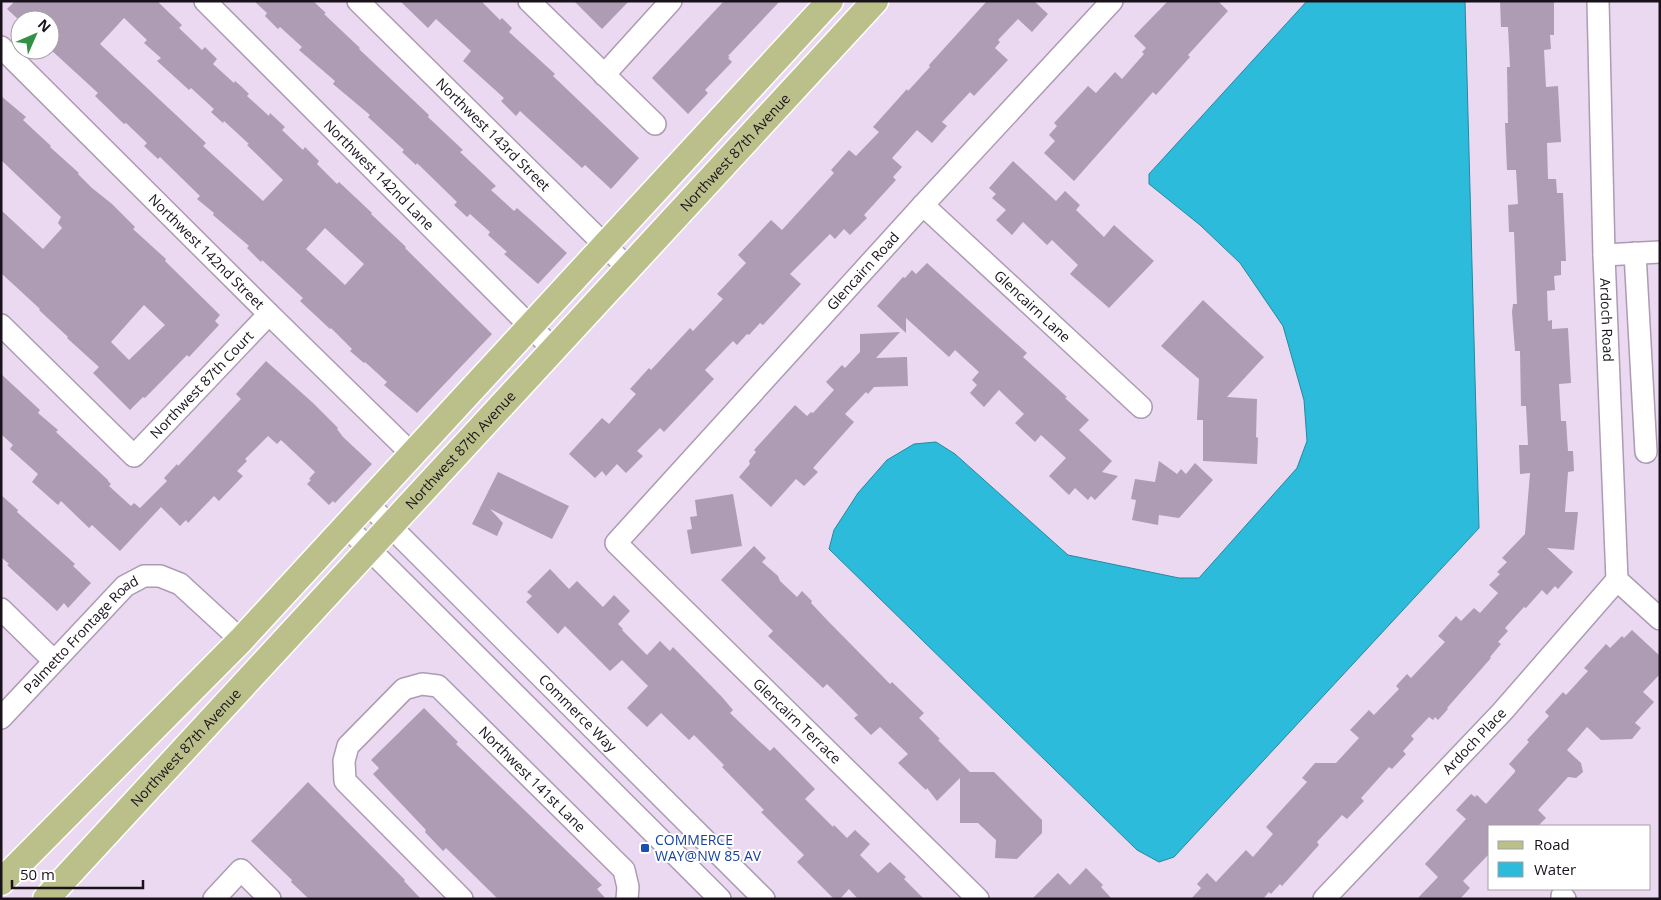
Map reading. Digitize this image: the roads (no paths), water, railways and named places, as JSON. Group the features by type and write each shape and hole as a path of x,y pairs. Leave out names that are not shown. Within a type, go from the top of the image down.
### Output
{"main road":[{"path":"1,882 241,640 830,1"},
{"name":"Northwest 87th Avenue","path":"46,899 875,1"},
{"path":"173,761 196,719 220,693 233,674 241,640"}],"street":[{"name":"Northwest 142nd Lane","path":"205,1 554,350"},
{"name":"Northwest 143rd Street","path":"358,1 629,269"},
{"path":"529,1 654,124"},
{"path":"604,75 671,1"},
{"name":"Glencairn Road","path":"616,543 1112,1"},
{"name":"Ardoch Road","path":"1598,1 1604,255 1617,580"},
{"name":"Northwest 142nd Street","path":"1,47 413,455"},
{"name":"Glencairn Lane","path":"924,205 1141,407"},
{"path":"1604,255 1660,252"},
{"path":"1635,254 1646,452"},
{"path":"1606,301 1638,300"},
{"name":"Northwest 87th Court","path":"1,325 134,456 269,314"},
{"name":"Commerce Way","path":"368,504 764,899"},
{"path":"347,526 711,896 733,868"},
{"name":"Glencairn Terrace","path":"616,543 978,899"},
{"name":"Palmetto Frontage Road","path":"1,718 125,586 144,576 160,576 180,584 241,640"},
{"path":"1617,580 1660,619"},
{"name":"Ardoch Place","path":"1324,899 1502,712 1617,580"},
{"path":"1,609 54,661"},
{"name":"Northwest 141st Lane","path":"462,899 345,781 344,761 348,746 404,689 422,684 438,686 624,870 628,893"},
{"path":"214,899 242,870 270,899"}],"water":[{"path":"1307,1 1465,1 1479,528 1174,857 1159,862 1137,850 829,549 834,530 858,493 887,460 914,444 936,442 955,454 1068,555 1179,578 1199,578 1297,468 1307,441 1304,400 1283,326 1240,263 1200,225 1149,184 1149,174"}],"place":[{"name":"COMMERCE WAY@NW 85 AV","path":"645,848"}]}
